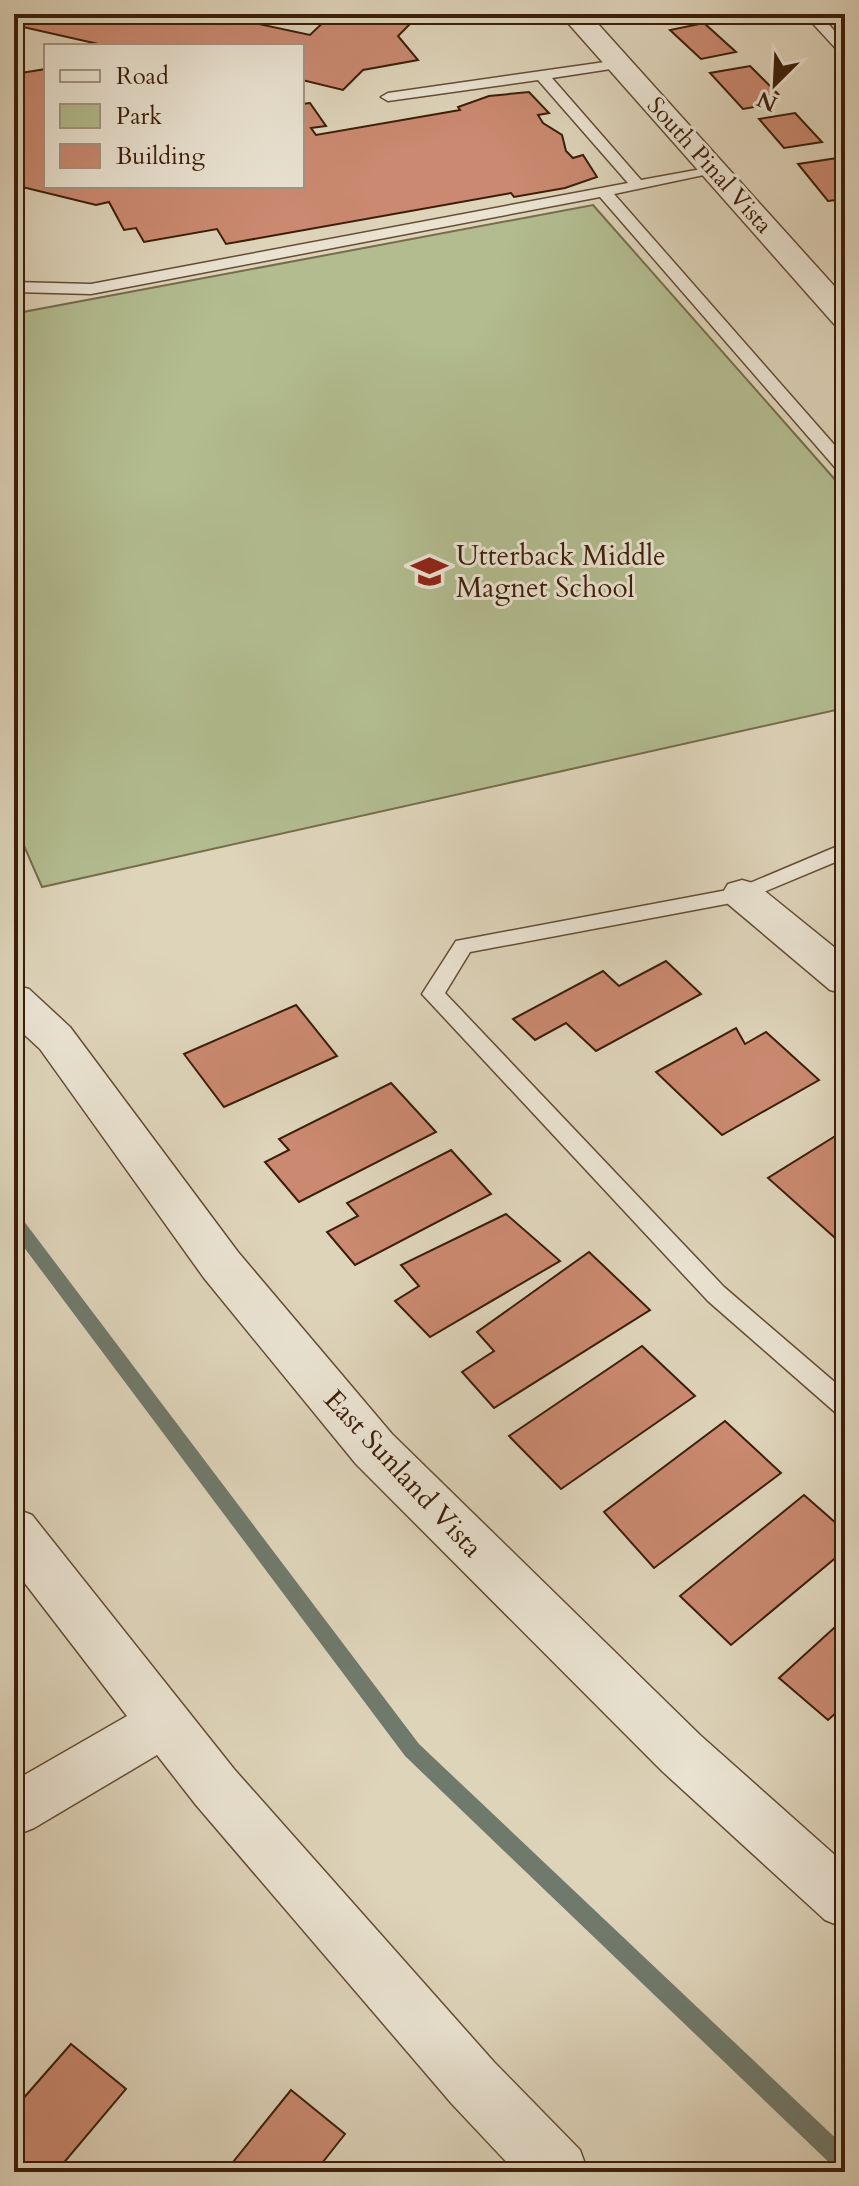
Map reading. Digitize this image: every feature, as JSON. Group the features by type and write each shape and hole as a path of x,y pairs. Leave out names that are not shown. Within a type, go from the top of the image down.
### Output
{"street":[{"name":"South Pinal Vista","path":"574,14 845,317"},
{"path":"742,894 845,979"},
{"name":"East Sunland Vista","path":"14,1000 55,1038 221,1265 374,1449 681,1753 845,1901"},
{"path":"14,1530 215,1787 473,2083 558,2172"},
{"path":"14,1810 165,1722"}],"lane":[{"path":"811,14 845,50"},
{"path":"388,97 619,64"},
{"path":"541,74 637,184"},
{"path":"14,287 91,289 713,169"},
{"path":"604,192 845,468"},
{"path":"845,850 742,894 463,946 433,994 716,1294 845,1406"}],"green space":[{"name":"Utterback Middle Magnet School","path":"593,205 845,491 845,708 42,887 14,823 14,322 23,312"}],"building":[{"path":"14,14 212,14 310,35 332,14 420,14 398,36 418,60 363,70 343,90 304,80 304,44 98,44 14,25"},
{"path":"704,23 736,52 701,59 670,30"},
{"path":"750,66 778,94 765,96 771,104 743,109 710,73"},
{"path":"44,69 44,188 304,188 304,104 310,103 326,126 311,128 316,135 460,110 458,107 489,96 529,92 549,113 538,115 543,123 562,135 566,151 573,158 583,155 597,177 565,188 514,197 511,193 226,244 217,229 144,242 136,228 124,230 109,202 96,205 14,185 14,74"},
{"path":"795,113 822,142 784,148 759,119"},
{"path":"844,157 845,199 828,201 798,164"},
{"path":"666,961 701,994 596,1051 566,1023 535,1040 513,1019 603,971 619,986"},
{"path":"296,1005 337,1056 224,1107 184,1054"},
{"path":"736,1028 745,1044 766,1032 819,1080 722,1135 656,1072"},
{"path":"391,1083 436,1132 299,1202 265,1162 289,1150 279,1139"},
{"path":"845,1130 845,1244 843,1245 768,1178"},
{"path":"451,1150 491,1194 355,1265 327,1232 358,1216 347,1203"},
{"path":"506,1214 560,1261 430,1337 395,1301 419,1286 401,1265"},
{"path":"589,1252 650,1310 494,1408 462,1372 494,1351 477,1332"},
{"path":"642,1346 695,1396 561,1489 509,1436"},
{"path":"725,1421 781,1473 654,1568 604,1512"},
{"path":"804,1495 845,1531 845,1550 731,1645 680,1596"},
{"path":"845,1618 845,1705 828,1720 779,1678"},
{"path":"71,2044 126,2089 56,2172 14,2172 14,2109"},
{"path":"291,2090 345,2134 315,2172 225,2172"}],"waterway":[{"path":"14,1221 412,1750 845,2162"}],"place":[{"name":"Utterback Middle Magnet School","path":"430,571"}]}
